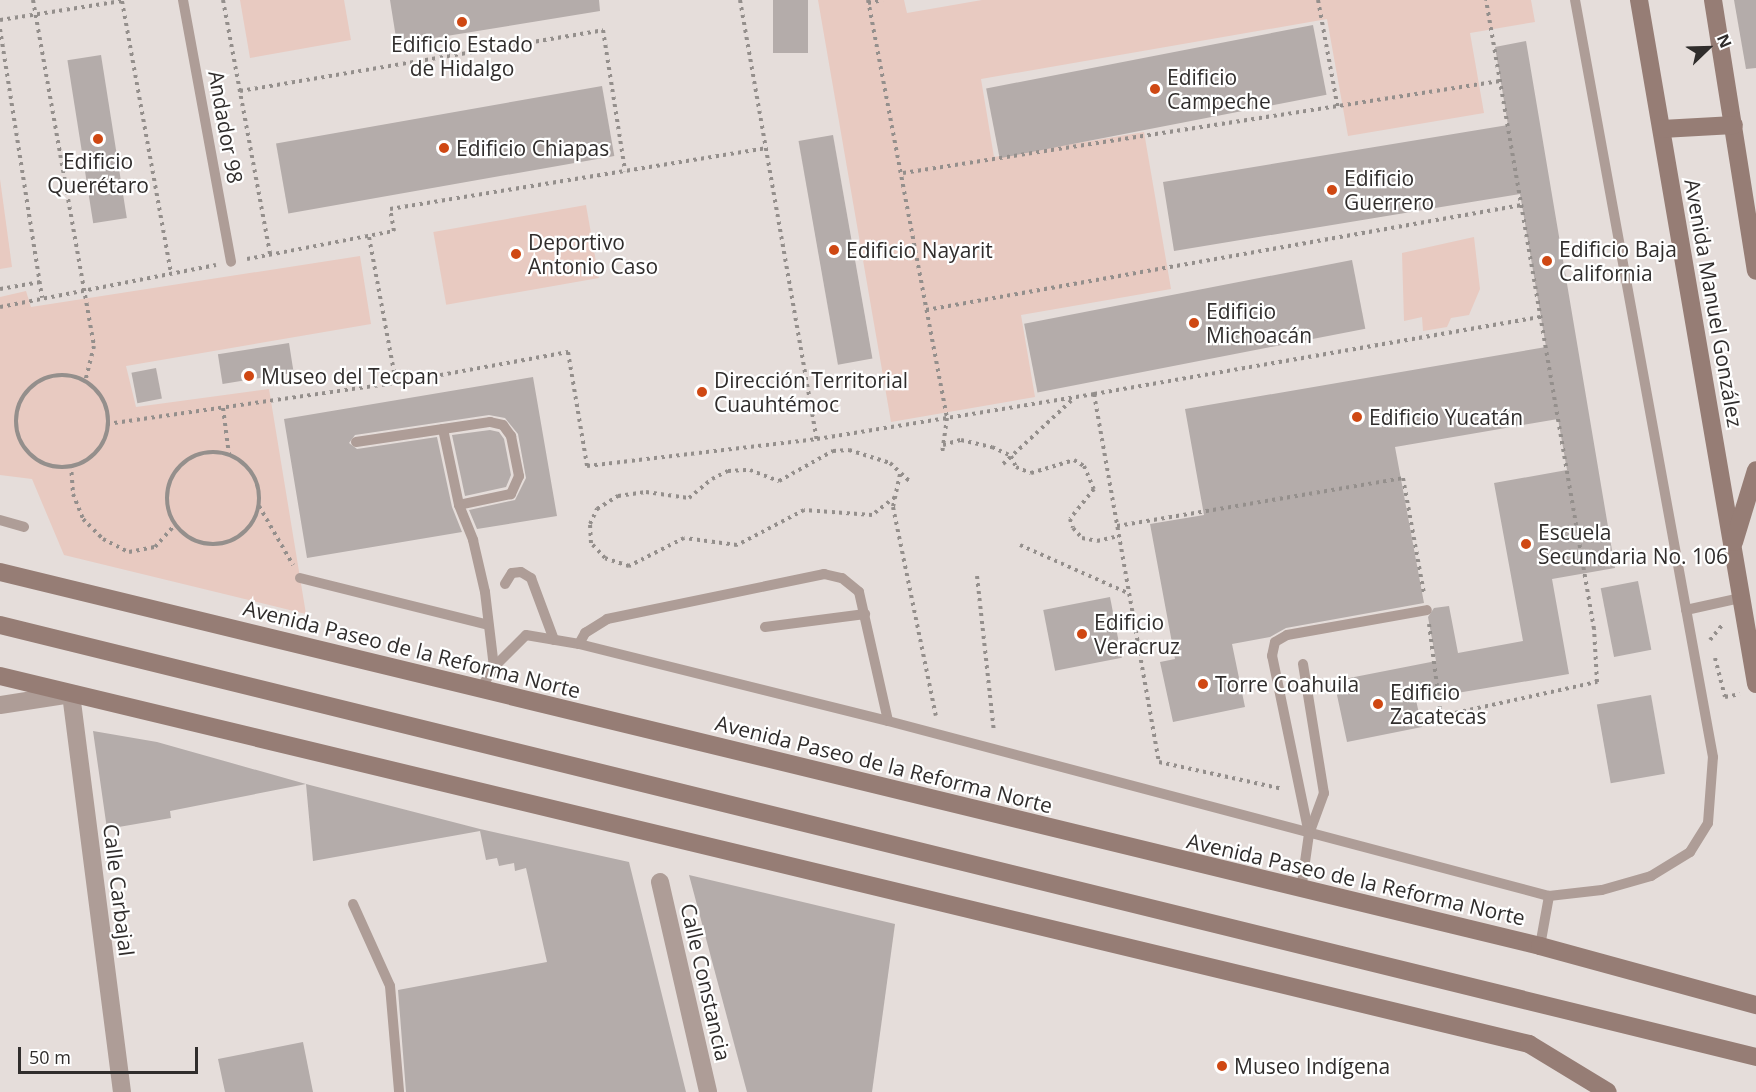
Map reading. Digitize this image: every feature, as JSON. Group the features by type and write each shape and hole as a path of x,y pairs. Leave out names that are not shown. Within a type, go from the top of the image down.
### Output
{"main road":[{"name":"Avenida Manuel González","path":"1639,0 1756,684"},
{"path":"1713,0 1756,271"},
{"path":"1662,129 1734,125"},
{"path":"1732,546 1756,470"},
{"name":"Avenida Paseo de la Reforma Norte","path":"0,572 1301,890 1540,946 1756,1005"},
{"path":"0,625 1756,1056"},
{"path":"0,676 1528,1044 1608,1092"}],"street":[{"path":"0,705 72,694"},
{"name":"Calle Carbajal","path":"72,694 122,1092"},
{"name":"Calle Constancia","path":"660,882 708,1092"}],"lane":[{"name":"Andador 98","path":"183,0 231,262"},
{"path":"481,688 494,668 526,635 579,644 888,721 1549,896 1602,890 1651,876 1690,852 1708,823 1713,757 1575,0"},
{"path":"356,442 490,422 503,425 511,436 519,483 512,494 459,505"},
{"path":"443,429 459,505 473,540 494,668"},
{"path":"0,520 24,527"},
{"path":"505,584 512,573 521,572 531,578 554,640"},
{"path":"579,644 585,633 607,619 824,574 852,584 865,614 888,721"},
{"path":"300,578 488,625"},
{"path":"1686,610 1740,598"},
{"path":"1309,834 1272,656 1275,642 1287,635 1427,610"},
{"path":"765,627 865,614"},
{"path":"1301,890 1309,834 1324,793 1303,664"},
{"path":"1540,946 1549,896"},
{"path":"353,904 390,986 399,1092"}],"path":[{"path":"33,0 94,346 85,381"},
{"path":"223,0 270,254"},
{"path":"740,0 817,439"},
{"path":"883,0 868,2 903,173 947,418 942,454"},
{"path":"1318,0 1338,109"},
{"path":"1117,526 1403,478 1427,610 1441,716 1597,682 1594,629 1486,0"},
{"path":"0,20 122,1 171,274"},
{"path":"0,30 42,298"},
{"path":"240,91 603,30 625,171"},
{"path":"903,173 1338,109 1500,81"},
{"path":"0,307 394,231 390,209 765,148"},
{"path":"927,310 1522,205"},
{"path":"369,237 396,383"},
{"path":"0,289 40,282"},
{"path":"107,424 396,383 568,352 587,466 817,439 1540,317"},
{"path":"64,374 85,381 102,398 107,424 102,444 92,456 71,465 48,465 24,448 16,427 18,405 25,392 49,376 64,374"},
{"path":"1094,394 1159,762 1299,792"},
{"path":"1003,464 1074,397"},
{"path":"224,408 229,455"},
{"path":"943,445 961,440 1011,456 1016,467 1031,473 1074,460 1084,466 1095,489 1070,519 1073,528 1082,538 1096,541 1119,536"},
{"path":"895,497 873,515 804,510 737,545 684,538 629,566 605,558 591,543 590,524 597,509 618,496 646,492 689,498 728,471 750,470 779,481 833,451 866,453 890,463 909,481"},
{"path":"258,506 243,533 230,541 199,542 175,525 166,497 176,469 200,453 229,455 253,475 258,506 300,578"},
{"path":"71,465 73,494 84,519 103,539 129,552 155,547 175,525"},
{"path":"901,473 893,507 939,735"},
{"path":"1020,545 1129,593"},
{"path":"977,576 996,750"},
{"path":"1710,639 1725,697"}],"shaded area":[{"path":"240,0 344,0 351,40 250,58"},
{"path":"818,0 904,0 907,13 982,0 1531,0 1535,22 1470,33 1484,113 1348,136 1327,19 981,79 994,157 1144,132 1171,289 1021,315 1035,397 891,422"},
{"path":"0,179 12,267 0,269"},
{"name":"Deportivo Antonio Caso","path":"586,205 599,278 446,305 433,232"},
{"path":"1474,237 1480,289 1469,315 1451,318 1447,327 1423,331 1422,317 1404,321 1402,253"},
{"path":"360,256 371,324 126,366 136,407 269,389 306,614 64,555 32,479 0,475 0,297 26,291 31,307"}],"building":[{"name":"Edificio Estado de Hidalgo","path":"390,0 599,0 600,11 397,44"},
{"path":"773,0 808,0 808,53 773,53"},
{"path":"1734,0 1756,0 1756,68 1746,69"},
{"name":"Edificio Campeche","path":"1313,25 1327,95 1000,158 986,89"},
{"path":"1526,41 1615,568 1552,579 1569,674 1416,700 1422,727 1347,742 1334,681 1436,661 1428,617 1434,608 1449,606 1458,653 1523,641 1494,483 1567,470 1558,419 1395,447 1424,603 1286,628 1270,637 1232,644 1245,707 1173,722 1160,662 1175,659 1150,524 1204,515 1185,409 1546,347 1520,194 1174,251 1163,182 1508,125 1495,47"},
{"name":"Edificio Querétaro","path":"101,55 127,218 93,223 67,60"},
{"name":"Edificio Chiapas","path":"602,86 614,156 288,213 276,143"},
{"name":"Edificio Nayarit","path":"833,135 872,359 838,365 799,141"},
{"name":"Edificio Michoacán","path":"1352,260 1365,329 1037,392 1024,324"},
{"path":"289,343 294,373 223,384 218,354"},
{"path":"156,368 162,398 137,403 131,373"},
{"path":"533,377 557,516 477,529 469,510 515,500 526,478 518,434 505,418 489,415 355,435 349,443 357,449 437,437 452,507 462,532 307,558 284,419"},
{"path":"490,430 499,432 504,439 511,475 506,487 465,496 452,435"},
{"path":"1638,581 1651,650 1614,657 1601,588"},
{"name":"Edificio Veracruz","path":"1110,597 1122,658 1055,671 1043,610"},
{"path":"1651,695 1665,774 1611,783 1597,705"},
{"path":"93,731 157,742 306,784 170,811 171,818 107,829"},
{"path":"306,784 480,829 629,862 686,1092 406,1092 398,990 547,962 526,868 515,871 514,863 499,866 497,858 486,860 480,831 313,861"},
{"path":"689,875 895,924 872,1092 747,1092"},
{"path":"303,1042 313,1092 225,1092 218,1059"}],"place":[{"name":"Edificio Estado de Hidalgo","path":"462,22"},
{"name":"Edificio Campeche","path":"1155,89"},
{"name":"Edificio Querétaro","path":"98,139"},
{"name":"Edificio Chiapas","path":"444,148"},
{"name":"Edificio Guerrero","path":"1332,190"},
{"name":"Edificio Nayarit","path":"834,250"},
{"name":"Deportivo Antonio Caso","path":"516,254"},
{"name":"Edificio Baja California","path":"1547,261"},
{"name":"Edificio Michoacán","path":"1194,323"},
{"name":"Museo del Tecpan","path":"249,376"},
{"name":"Dirección Territorial Cuauhtémoc","path":"702,392"},
{"name":"Edificio Yucatán","path":"1357,417"},
{"name":"Escuela Secundaria No. 106","path":"1526,544"},
{"name":"Edificio Veracruz","path":"1082,634"},
{"name":"Torre Coahuila","path":"1203,684"},
{"name":"Edificio Zacatecas","path":"1378,704"},
{"name":"Museo Indígena","path":"1222,1066"}]}
